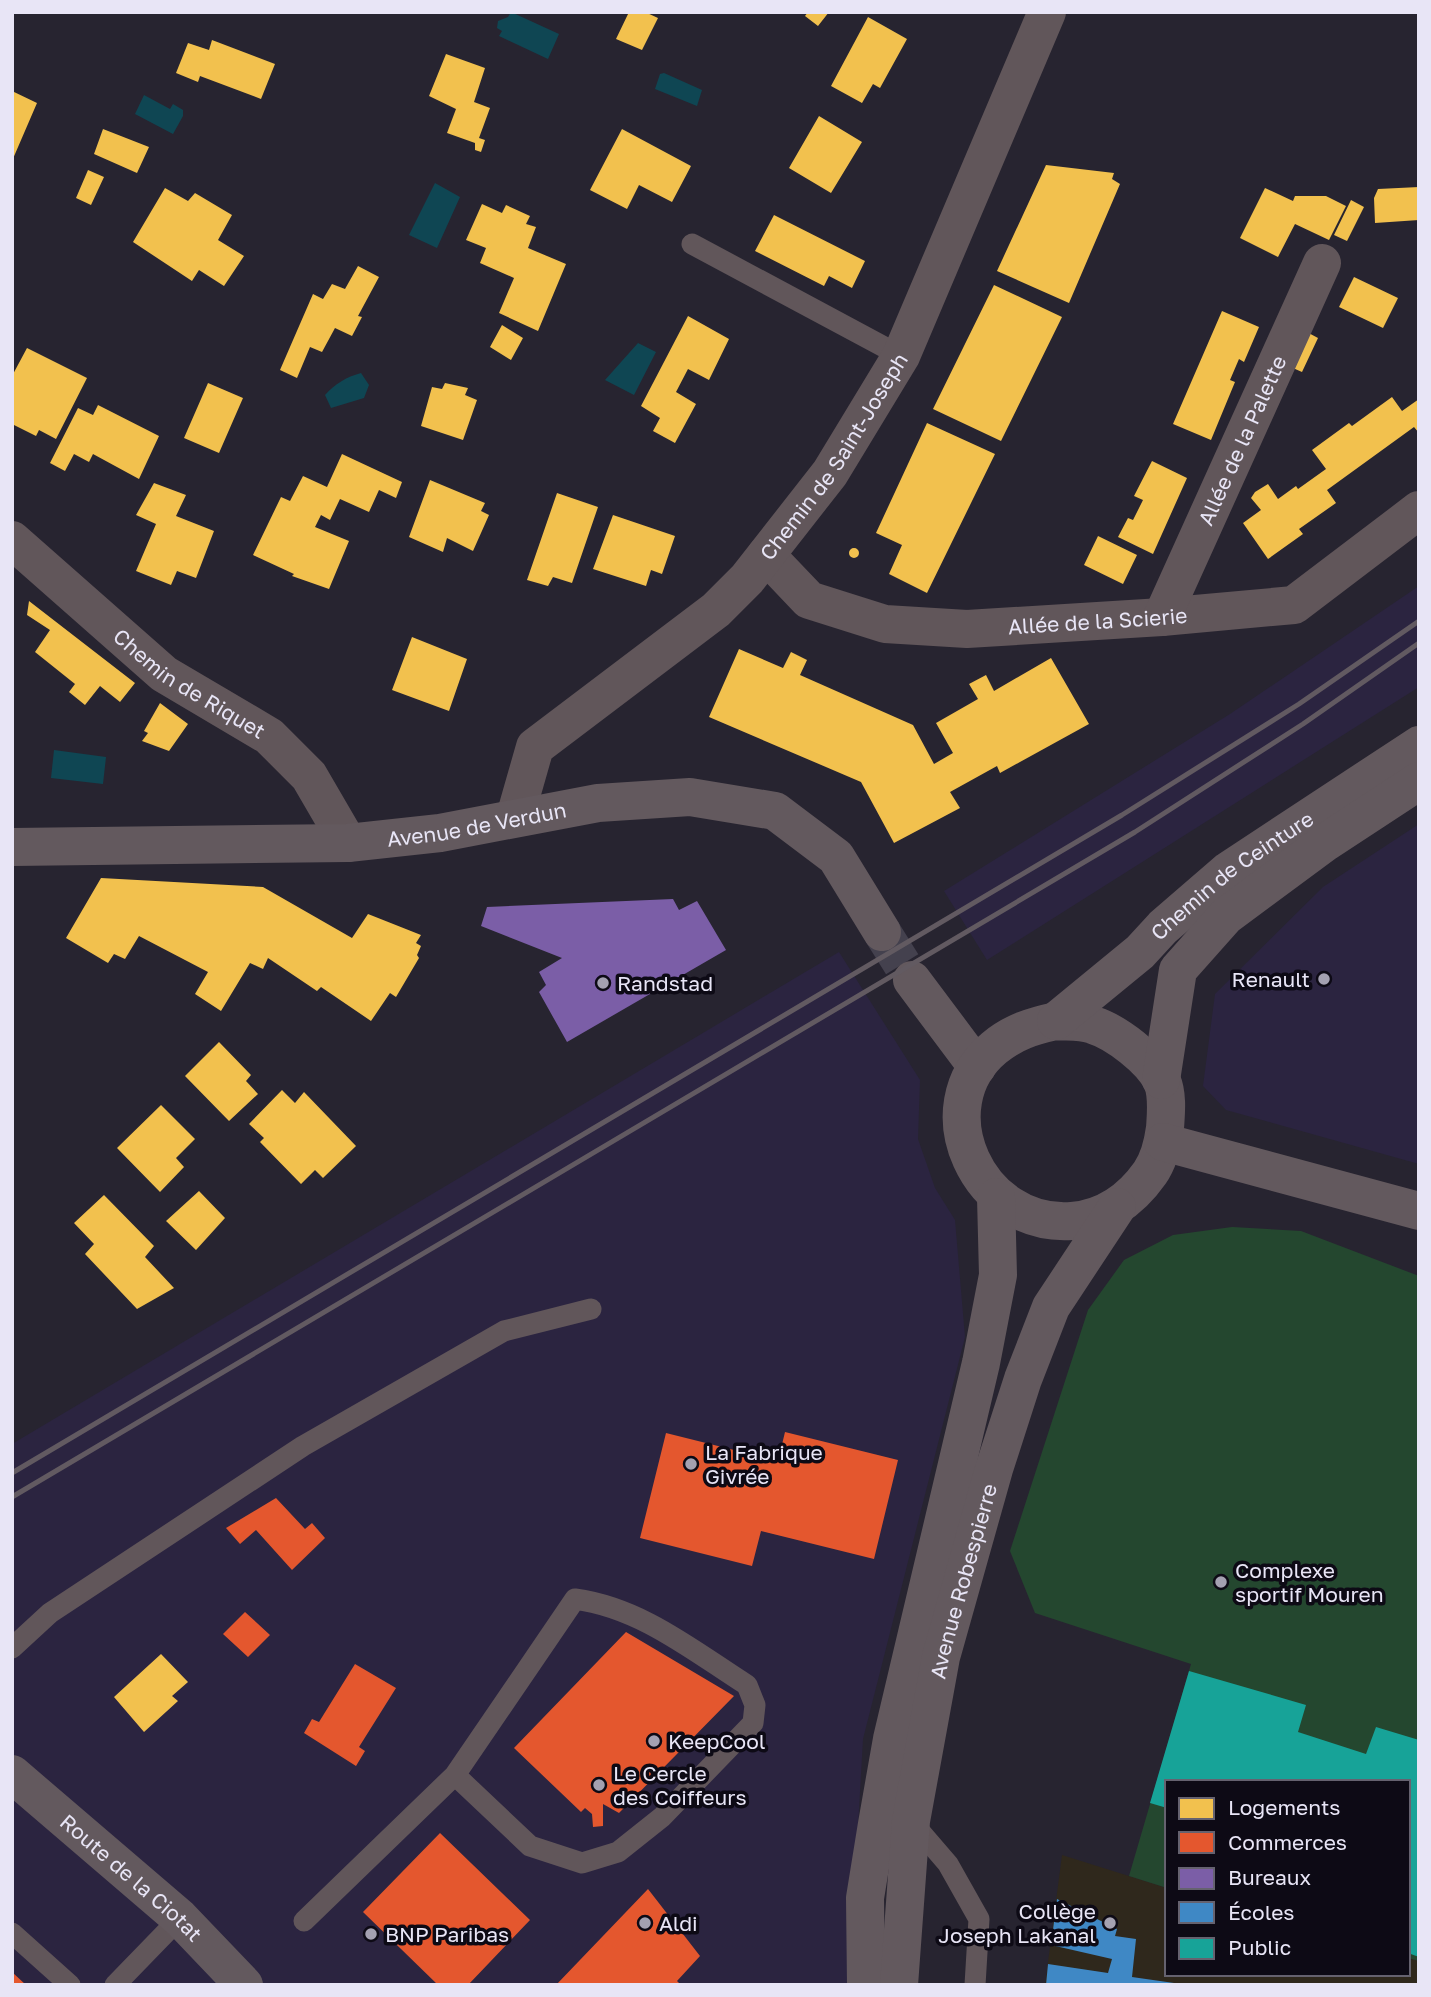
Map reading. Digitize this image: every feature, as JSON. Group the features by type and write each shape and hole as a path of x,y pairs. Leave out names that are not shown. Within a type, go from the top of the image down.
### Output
{"main road":[{"name":"Chemin de Ceinture","path":"1056,1021 1140,952 1163,927 1229,870 1419,745"},
{"name":"Chemin de Ceinture","path":"1161,1080 1178,970 1226,916 1326,842 1419,781"},
{"name":"Avenue de Verdun","path":"12,848 348,844 440,833 598,803 690,797 775,811 836,857 882,932"},
{"path":"912,980 977,1067"},
{"path":"1056,1021 1092,1024 1124,1040 1161,1080 1166,1099 1163,1142 1154,1168 1138,1190 1116,1208 1087,1220 1055,1222 1024,1214 996,1197 976,1171 964,1141 964,1108 977,1067 993,1049 1022,1029 1056,1021"},
{"path":"1163,1142 1419,1211"},
{"name":"Avenue Robespierre","path":"866,1985 865,1898 877,1824 892,1739 981,1363 998,1275 996,1197"},
{"name":"Avenue Robespierre","path":"899,1985 911,1821 941,1657 1023,1379 1051,1307 1116,1208"},
{"name":"Route de la Ciotat","path":"12,1774 180,1918 244,1985"}],"street":[{"name":"Chemin de Saint-Joseph","path":"515,817 535,747 716,610 766,555 830,473 901,356 1047,12"},
{"name":"Allée de la Palette","path":"1162,617 1322,263"},
{"name":"Allée de la Scierie","path":"766,555 809,600 885,624 967,629 1162,617 1294,605 1419,510"},
{"name":"Chemin de Riquet","path":"12,540 164,674 269,736 309,776 348,844"}],"lane":[{"path":"692,244 901,356"},
{"path":"12,1648 50,1614 303,1446 504,1331 591,1309"},
{"path":"304,1921 455,1775 575,1600 599,1602 640,1616 747,1685 755,1705 753,1723 662,1817 618,1852 582,1863 530,1846 455,1775"},
{"path":"911,1821 948,1864 979,1919 975,1985"},
{"path":"115,1985 180,1918"},
{"path":"12,1933 70,1985"}],"shaded area":[{"path":"1419,586 1419,687 987,960 944,891 1230,714"},
{"name":"Renault","path":"1419,824 1419,1164 1226,1110 1203,1086 1215,994 1323,887"},
{"path":"839,952 920,1080 918,1139 935,1188 955,1220 965,1337 863,1739 849,1985 12,1985 12,1444"},
{"name":"Collège Joseph Lakanal","path":"1062,1855 1165,1887 1165,1976 1410,1976 1410,1959 1419,1961 1419,1985 1045,1985"}],"green space":[{"name":"Complexe sportif Mouren","path":"1232,1227 1301,1231 1419,1276 1419,1961 1410,1959 1410,1780 1165,1780 1165,1887 1129,1876 1191,1664 1035,1613 1010,1551 1088,1310 1124,1260 1173,1235"}],"water":[{"path":"511,12 559,34 548,59 499,36 502,31 497,28 498,21 508,17"},
{"path":"664,73 702,90 697,106 655,89 660,74"},
{"path":"144,95 170,109 173,104 183,110 183,116 173,134 135,114"},
{"path":"435,183 460,197 437,248 409,235"},
{"path":"638,343 656,352 634,395 605,380"},
{"path":"361,373 369,385 364,398 331,408 325,395 341,381"},
{"path":"54,750 106,757 103,784 51,778"}],"building: Logements":[{"path":"629,12 645,12 658,18 642,50 616,39"},
{"path":"808,12 829,12 818,26 805,16"},
{"path":"868,17 907,39 880,88 873,84 862,103 831,86"},
{"path":"212,40 275,64 261,99 200,76 198,82 176,73 188,43 209,50"},
{"path":"446,54 485,68 474,102 490,108 479,138 485,140 481,152 475,150 475,143 447,133 456,109 429,96"},
{"path":"12,91 37,103 12,161"},
{"path":"819,116 862,142 831,193 789,168"},
{"path":"103,129 149,147 137,173 94,154"},
{"path":"622,129 691,166 672,202 639,185 627,209 590,190"},
{"path":"1046,165 1114,173 1112,179 1120,184 1069,303 997,271"},
{"path":"88,170 104,177 91,205 76,198"},
{"path":"1419,187 1419,220 1375,223 1374,198 1378,189"},
{"path":"165,188 188,201 195,193 232,215 218,240 244,256 224,286 199,270 192,281 133,242"},
{"path":"1265,188 1293,201 1295,196 1326,196 1346,206 1329,240 1295,224 1278,257 1240,238"},
{"path":"1351,200 1364,207 1347,241 1334,235"},
{"path":"482,204 502,213 506,205 530,216 526,224 536,227 528,248 566,264 538,331 499,313 514,278 480,263 486,248 466,240"},
{"path":"774,215 865,261 852,288 829,276 824,286 755,251"},
{"path":"358,266 379,277 358,316 362,317 352,336 335,328 322,352 310,347 297,378 280,370 313,294 323,299 332,284 345,289"},
{"path":"1354,277 1398,298 1383,328 1339,307"},
{"path":"994,285 1062,317 1001,441 933,409"},
{"path":"1222,311 1259,327 1244,362 1239,359 1230,380 1235,382 1211,440 1173,424"},
{"path":"688,316 729,339 709,380 688,369 676,392 696,404 675,443 653,431 660,418 641,406"},
{"path":"502,325 523,338 511,360 490,347"},
{"path":"1303,330 1318,338 1302,372 1286,365"},
{"path":"27,348 87,378 56,439 39,430 36,436 12,424 12,376"},
{"path":"208,383 243,398 219,453 184,438"},
{"path":"445,383 468,388 465,395 477,400 463,440 421,426 432,387 442,389"},
{"path":"1392,397 1402,411 1419,399 1419,433 1414,427 1327,490 1336,503 1299,529 1303,534 1268,559 1243,523 1261,510 1251,498 1255,492 1268,484 1278,499 1296,486 1298,489 1326,469 1312,450"},
{"path":"98,405 159,436 139,479 93,454 89,462 74,454 65,471 50,463 78,408 93,415"},
{"path":"927,423 995,454 927,593 889,574 902,545 876,533"},
{"path":"342,454 402,482 396,498 379,490 369,512 340,499 330,520 321,515 315,527 349,541 329,589 292,576 294,574 253,555 281,497 290,501 303,476 327,487"},
{"path":"1152,461 1187,478 1153,554 1118,537 1128,518 1133,520 1143,500 1134,496"},
{"path":"430,480 485,503 481,511 489,515 473,551 447,538 443,552 409,537"},
{"path":"154,483 186,495 176,516 214,531 196,578 177,571 171,585 136,571 156,524 136,515"},
{"path":"557,493 598,507 572,583 553,577 548,586 527,580"},
{"path":"613,515 675,536 662,574 651,570 646,586 593,569"},
{"path":"1098,536 1137,555 1123,584 1084,565"},
{"path":"854,548 858,549 858,557 854,558 850,557 849,553 850,549"},
{"path":"29,601 135,683 120,702 100,686 85,705 69,692 75,684 35,652 50,630 27,615"},
{"path":"412,637 467,659 449,711 392,690"},
{"path":"739,649 783,668 791,652 807,660 800,675 913,725 934,764 953,753 936,723 978,699 969,684 986,675 994,691 1051,658 1089,724 1000,773 997,766 950,792 960,808 894,843 861,782 709,717"},
{"path":"160,703 188,724 169,751 142,741 148,733 144,731"},
{"path":"101,878 263,887 352,938 368,914 421,935 416,943 421,946 417,955 419,958 396,997 390,993 371,1021 321,987 317,991 268,958 263,969 250,963 221,1011 195,994 208,972 139,936 125,959 114,954 108,963 66,938"},
{"path":"219,1042 251,1075 246,1081 258,1094 229,1121 185,1076"},
{"path":"282,1090 295,1103 304,1092 356,1146 323,1178 315,1170 301,1184 260,1142 264,1138 249,1124"},
{"path":"161,1105 195,1139 176,1158 184,1167 160,1192 117,1148"},
{"path":"199,1191 225,1218 196,1250 166,1221"},
{"path":"104,1195 154,1246 145,1257 174,1288 137,1309 85,1254 94,1244 74,1223"},
{"path":"161,1654 188,1682 172,1696 178,1701 144,1732 114,1697"}],"building: Commerces":[{"path":"785,1432 898,1460 874,1559 761,1531 752,1566 640,1538 666,1433 778,1461"},
{"path":"276,1498 305,1529 312,1523 325,1538 292,1570 256,1530 240,1544 226,1528"},
{"path":"245,1612 270,1635 248,1657 223,1634"},
{"path":"626,1632 734,1696 619,1813 603,1804 603,1826 593,1827 592,1814 585,1808 581,1812 514,1748"},
{"path":"355,1664 396,1688 359,1747 365,1751 356,1766 304,1733 312,1719 319,1722"},
{"path":"440,1833 530,1920 468,1985 438,1985 363,1912"},
{"name":"Aldi","path":"648,1889 700,1956 677,1981 681,1985 556,1985"},
{"path":"12,1972 26,1985 12,1985"}],"building: Bureaux":[{"path":"673,899 679,910 697,901 726,950 567,1042 539,992 546,985 539,972 562,958 481,926 487,907"}],"building: Écoles":[{"path":"1057,1899 1117,1929 1115,1936 1136,1939 1132,1977 1188,1985 1046,1985 1048,1964 1108,1973 1112,1959 1051,1945"}],"building: Public":[{"path":"1189,1671 1306,1705 1298,1732 1366,1754 1376,1727 1419,1740 1419,1957 1410,1954 1410,1780 1165,1780 1165,1807 1150,1803"}],"tunnel":[{"path":"882,932 912,980"}],"railway":[{"path":"12,1473 1122,815 1299,704 1419,621"},
{"path":"12,1497 1135,832 1303,724 1419,643"}],"place":[{"name":"Renault","path":"1324,979"},
{"name":"Randstad","path":"603,983"},
{"name":"La Fabrique Givrée","path":"691,1464"},
{"name":"Complexe sportif Mouren","path":"1221,1582"},
{"name":"KeepCool","path":"654,1741"},
{"name":"Le Cercle des Coiffeurs","path":"599,1785"},
{"name":"Aldi","path":"645,1923"},
{"name":"Collège Joseph Lakanal","path":"1110,1923"},
{"name":"BNP Paribas","path":"371,1934"}]}
